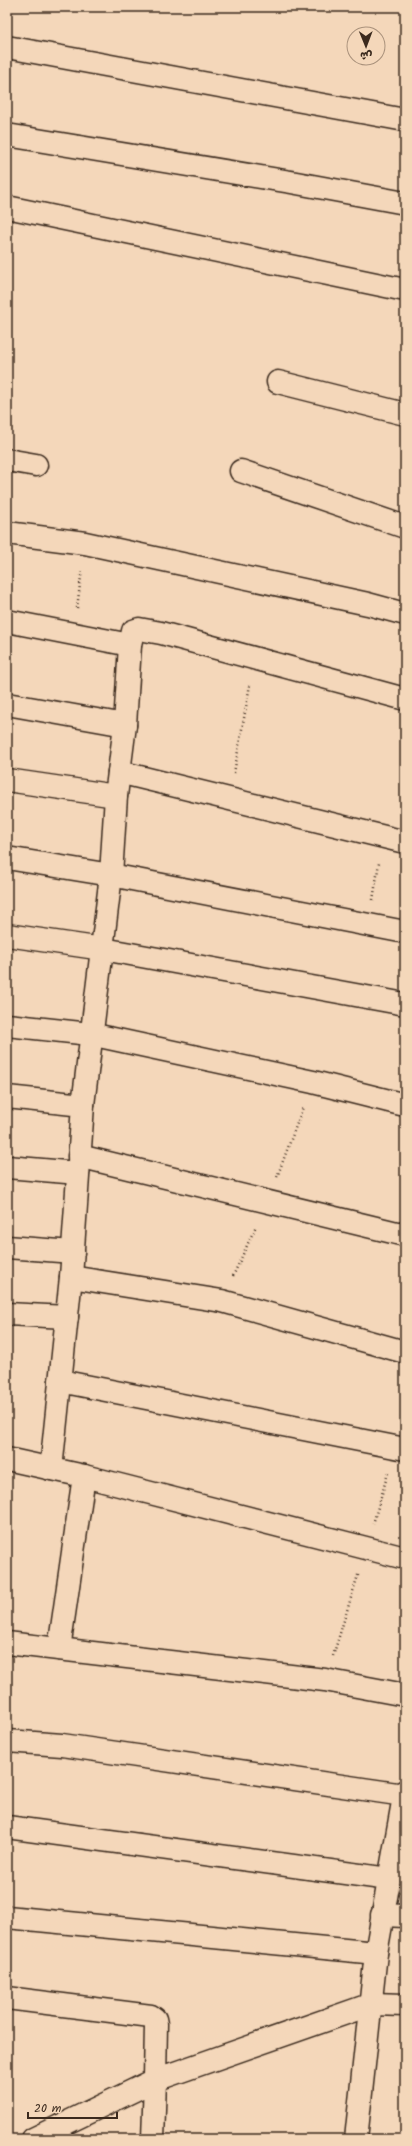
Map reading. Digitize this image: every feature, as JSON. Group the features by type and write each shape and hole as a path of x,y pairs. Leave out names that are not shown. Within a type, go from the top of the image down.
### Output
{"street":[{"path":"7,47 405,120"},
{"path":"7,135 291,182 405,203"},
{"path":"7,207 405,290"},
{"path":"278,382 405,414"},
{"path":"7,460 36,465"},
{"path":"241,471 405,527"},
{"path":"7,533 85,543 368,604 405,614"},
{"path":"7,621 130,644"},
{"path":"51,1469 71,1277 83,1105 90,1034 103,949 112,875 116,796 125,725 130,644 133,631 147,630 405,699"},
{"path":"7,704 125,725"},
{"path":"119,772 405,842"},
{"path":"7,780 116,796"},
{"path":"7,858 112,875 405,932"},
{"path":"7,935 103,949 405,1004"},
{"path":"7,1025 90,1034 313,1082 405,1105"},
{"path":"7,1097 83,1105"},
{"path":"7,1167 78,1164 267,1202 405,1235"},
{"path":"7,1247 73,1252"},
{"path":"71,1277 222,1300 405,1352"},
{"path":"7,1314 67,1317"},
{"path":"60,1381 400,1448"},
{"path":"7,1459 84,1476 405,1558"},
{"path":"59,1649 84,1476"},
{"path":"7,1643 325,1680 405,1695"},
{"path":"7,1741 62,1745 405,1793 402,1824 389,1879 376,1954 372,2004 356,2139"},
{"path":"7,1827 389,1879"},
{"path":"382,1915 405,1916"},
{"path":"7,1917 376,1954"},
{"path":"7,1998 151,2016 155,2019 153,2139"},
{"path":"33,2139 155,2080 372,2004 405,2005"}],"path":[{"path":"75,633 85,543"},
{"path":"229,798 255,659"},
{"path":"369,924 383,837"},
{"path":"222,1300 267,1202 313,1082"},
{"path":"325,1680 366,1548 400,1448"}]}
